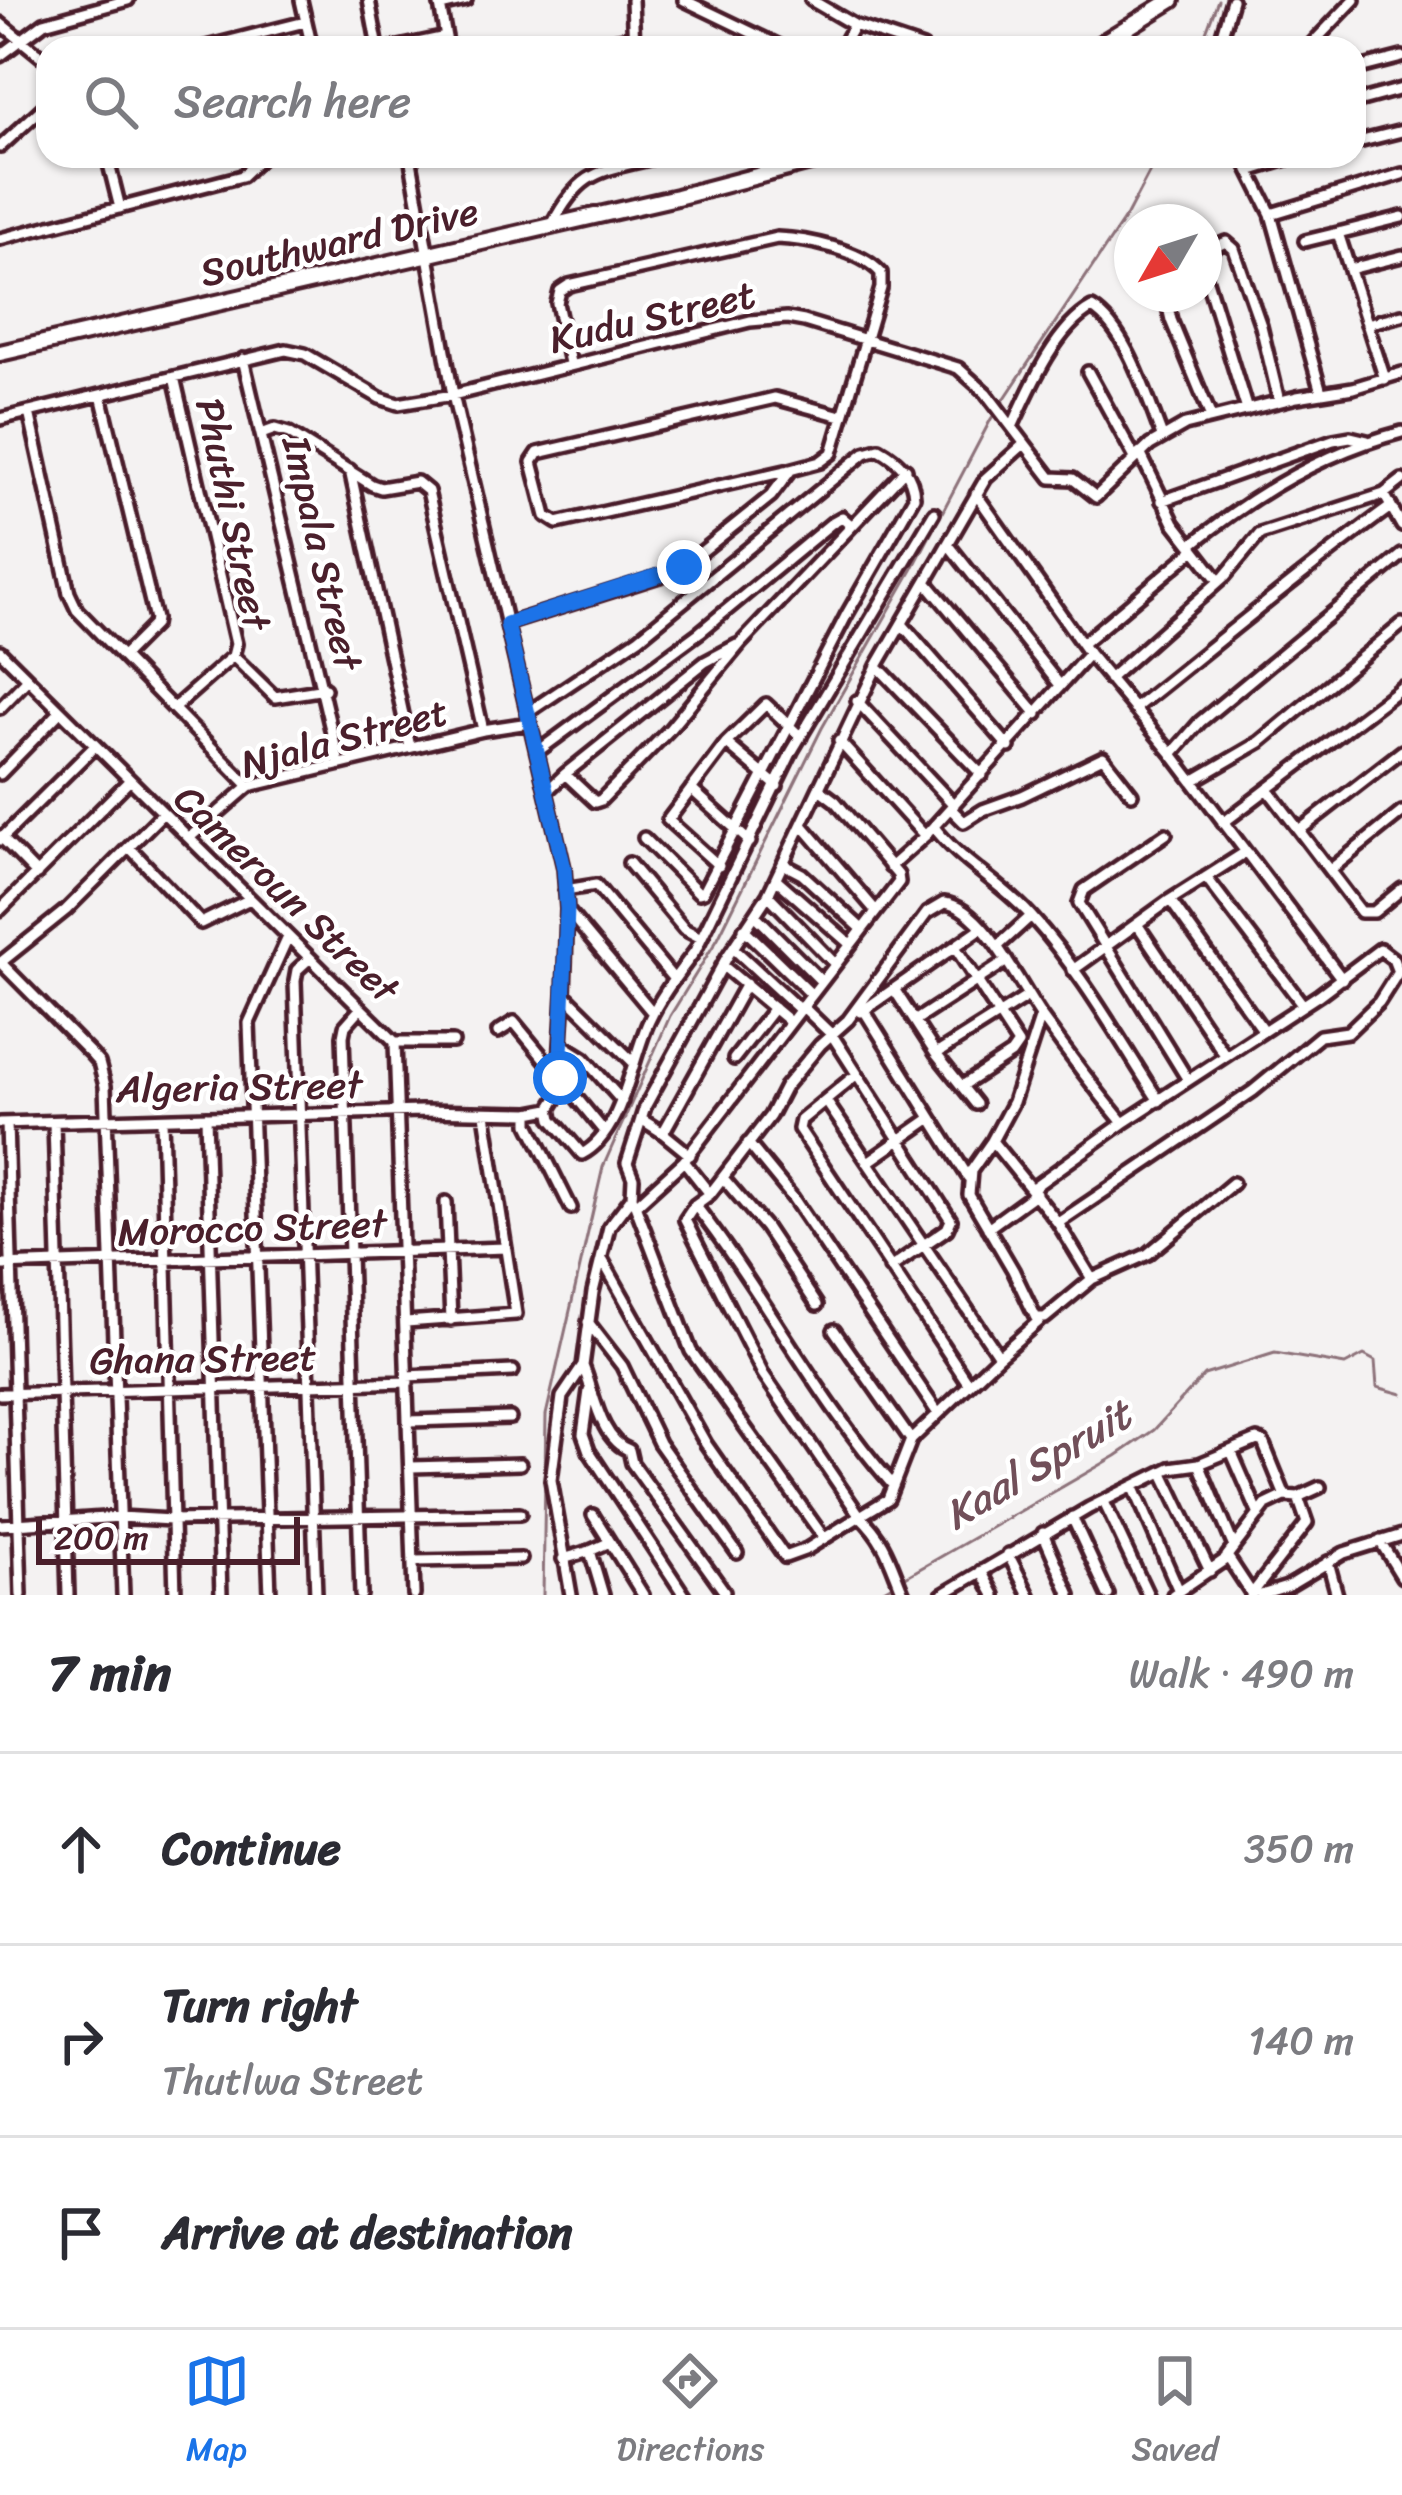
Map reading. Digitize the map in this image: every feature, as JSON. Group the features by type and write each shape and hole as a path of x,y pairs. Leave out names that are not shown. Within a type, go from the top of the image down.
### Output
{"main road":[{"path":"1114,36 1172,0"},
{"name":"Southward Drive","path":"0,353 784,168"}],"street":[{"path":"66,0 68,16"},
{"path":"0,56 44,22 128,0"},
{"path":"301,0 309,36"},
{"path":"369,0 376,36"},
{"path":"446,36 439,3 466,0"},
{"path":"632,0 634,36"},
{"path":"684,0 759,36"},
{"path":"811,0 854,25 887,36"},
{"path":"1222,36 1232,0"},
{"path":"1320,36 1354,0"},
{"path":"250,36 305,22"},
{"path":"0,23 36,52"},
{"path":"848,36 854,25"},
{"path":"1366,66 1402,57"},
{"path":"1366,98 1402,88"},
{"path":"0,147 36,115"},
{"path":"1366,139 1402,131"},
{"path":"110,168 120,208"},
{"path":"0,239 242,176 250,168"},
{"path":"412,168 453,395 566,890 560,1078 558,1096 550,1109 552,1119 580,1153 590,1150 622,1101 652,1013 701,938 800,737 934,513"},
{"path":"552,225 577,184 625,168"},
{"path":"1258,168 1252,170 1271,214 1322,392"},
{"path":"1271,214 1402,174"},
{"path":"1305,241 1402,217"},
{"path":"1338,233 1385,379"},
{"path":"570,363 557,303 564,287 777,238 802,241 876,267 881,288 832,453 820,462 790,470 557,523 546,516 532,458 546,451 775,398 841,416"},
{"path":"1222,243 1234,249 1261,326 1279,401"},
{"path":"1350,269 1402,256"},
{"path":"1162,436 1114,328 1092,308 1042,365 1010,424 1052,478 1073,479 1096,497 1162,436 1211,417 1401,378"},
{"path":"1169,312 1211,417"},
{"path":"1216,312 1247,410"},
{"path":"1367,324 1402,315"},
{"name":"Kudu Street","path":"453,395 570,363 770,319 803,321 958,368 1010,424"},
{"path":"0,419 297,350 392,404 453,395"},
{"name":"Impala Street","path":"243,359 339,763"},
{"path":"1088,372 1162,501 1219,581"},
{"name":"Phuthi Street","path":"174,377 236,644 233,656 174,709"},
{"path":"100,395 155,619 154,626 123,656"},
{"path":"29,412 71,599 80,614 249,786"},
{"path":"264,433 274,429 290,434 381,488 417,482 428,491 483,730"},
{"path":"1082,644 1192,547 1268,490 1367,441 1402,432"},
{"path":"1162,501 1333,440 1367,441"},
{"path":"824,1538 691,1352 634,1201 627,1163 641,1119 678,1042 768,896 857,701 976,494 992,472 1024,444"},
{"path":"528,718 639,638 846,468 874,449 899,461 914,497 788,724 718,866 699,893 644,838"},
{"path":"832,453 846,468"},
{"path":"565,774 599,801 689,709 741,643 906,469"},
{"path":"350,470 410,746"},
{"path":"507,624 679,570 771,496 790,470"},
{"path":"1109,680 1268,530 1304,523 1384,494 1402,480"},
{"path":"976,494 1089,654 1172,754 1342,979"},
{"path":"1384,494 1402,526"},
{"path":"1134,709 1228,637 1294,577 1389,508"},
{"path":"538,752 700,632 833,522 842,517 851,525"},
{"path":"948,544 1059,684"},
{"path":"1172,754 1200,722 1402,555"},
{"path":"926,582 1036,714"},
{"path":"902,624 1009,747"},
{"path":"1193,782 1260,742 1402,624"},
{"path":"546,792 705,662 741,643"},
{"name":"Cameroun Street","path":"0,651 394,1042 414,1595"},
{"path":"890,866 953,807 1089,654"},
{"path":"233,656 274,697 325,689"},
{"path":"877,666 982,775"},
{"path":"0,708 28,679"},
{"path":"1223,823 1402,687"},
{"path":"857,701 964,822 983,809 1103,757 1132,794"},
{"path":"732,877 668,820 672,809 726,742 766,704 800,737"},
{"path":"0,774 60,712"},
{"name":"Njala Street","path":"189,838 249,786 528,718"},
{"path":"839,741 930,831 1031,916 1073,970 1159,1101"},
{"path":"726,742 777,786"},
{"path":"37,874 0,838 94,747"},
{"path":"1300,830 1402,751"},
{"path":"0,910 129,781"},
{"path":"724,1592 632,1463 629,1450 613,1440 589,1391 583,1366 613,1220 687,1158 899,882 835,801 819,789"},
{"path":"691,790 750,842"},
{"path":"1269,791 1357,907 1367,914 1402,889"},
{"path":"1330,870 1402,812"},
{"path":"123,1595 108,1118 99,1064 0,962 66,910 163,813"},
{"path":"803,826 876,910"},
{"path":"1166,834 1080,894 1080,907 1188,1080"},
{"path":"129,847 201,923 250,899"},
{"path":"1073,970 1244,853"},
{"path":"629,863 684,928 701,938"},
{"path":"783,865 799,871 862,928"},
{"path":"1206,878 1303,1005"},
{"path":"776,879 850,944"},
{"path":"566,890 596,885 672,977"},
{"path":"768,896 835,964"},
{"path":"1169,900 1263,1030"},
{"path":"903,1593 890,1552 860,1516 747,1346 686,1221 768,1120 785,1087 848,1020 933,908 952,903 997,947 1041,1016 1123,1124"},
{"path":"567,909 652,1013"},
{"path":"755,915 821,981"},
{"path":"997,947 1031,916"},
{"path":"1137,923 1225,1055"},
{"path":"745,929 811,994"},
{"path":"848,1020 980,929"},
{"path":"270,1595 249,1020 288,937"},
{"path":"955,947 1017,1041 1017,1048 962,1086"},
{"path":"733,948 832,1035 951,1220 947,1228 890,1268"},
{"path":"988,1228 1123,1124 1382,949 1399,970 1379,1002 1348,1032 1321,1036 1235,1103 1058,1223"},
{"path":"309,959 295,977 316,1595"},
{"path":"916,1021 1007,961"},
{"path":"723,966 789,1021"},
{"path":"663,1133 746,984"},
{"path":"894,989 976,1104"},
{"path":"564,994 633,1062"},
{"path":"936,1054 1028,996"},
{"path":"361,1008 344,1031 362,1595"},
{"path":"734,1059 775,1008"},
{"path":"864,1010 968,1177 971,1202 1040,1321"},
{"path":"968,1177 1013,1102 1041,1016"},
{"path":"498,1032 514,1022 603,1130"},
{"path":"394,1042 453,1042"},
{"path":"562,1045 584,1058 622,1101"},
{"path":"1034,1046 1063,1045"},
{"path":"857,1074 801,1120 799,1129 968,1383"},
{"path":"826,1101 999,1356"},
{"name":"Algeria Street","path":"4,1123 550,1109"},
{"path":"529,1113 529,1124 571,1208"},
{"path":"406,1322 516,1314 482,1114"},
{"path":"206,1118 221,1595"},
{"path":"868,1162 932,1118"},
{"path":"162,1119 175,1595"},
{"path":"641,1119 687,1158 710,1194"},
{"path":"54,1122 68,1595"},
{"path":"4,1123 21,1595"},
{"path":"992,1141 1058,1223 1092,1279"},
{"path":"748,1143 793,1198 938,1412"},
{"path":"723,1178 765,1227 817,1305"},
{"path":"603,1261 706,1444 782,1555 790,1558 888,1499 911,1440 1040,1321 1092,1279 1148,1254 1233,1183"},
{"path":"446,1202 451,1320"},
{"path":"695,1205 736,1258 859,1447 892,1484"},
{"name":"Morocco Street","path":"6,1265 506,1248"},
{"path":"589,1322 622,1366 659,1443 737,1553"},
{"path":"834,1330 911,1440"},
{"path":"571,1595 551,1480 562,1397 583,1366"},
{"name":"Ghana Street","path":"0,1394 356,1384 513,1371"},
{"path":"589,1391 583,1434 589,1451 684,1595"},
{"path":"410,1421 510,1418"},
{"path":"941,1595 1072,1517 1174,1467 1199,1464 1262,1441 1285,1496"},
{"path":"1231,1451 1259,1515"},
{"path":"411,1467 520,1464"},
{"path":"1199,1464 1234,1547"},
{"path":"1162,1473 1210,1571"},
{"path":"1134,1488 1176,1593 1226,1559 1266,1505 1319,1487"},
{"path":"1226,1559 1251,1594 1307,1522 1298,1497"},
{"path":"1104,1502 1148,1595"},
{"path":"0,1525 120,1517 520,1514"},
{"path":"593,1515 643,1595"},
{"path":"1072,1517 1108,1595"},
{"path":"1043,1533 1070,1595"},
{"path":"1261,1595 1328,1562 1402,1535"},
{"path":"1380,1541 1402,1577"},
{"path":"563,1559 610,1542"},
{"path":"590,1551 603,1595"},
{"path":"1008,1554 1029,1595"},
{"path":"414,1561 521,1558"},
{"path":"1328,1562 1337,1595"},
{"path":"981,1571 994,1595"}],"waterway":[{"path":"1204,36 1218,0"},
{"path":"543,1595 546,1415 603,1167 670,1016 718,938 822,728 991,419 1127,215 1152,168"},
{"name":"Kaal Spruit","path":"902,1579 1116,1456 1154,1430 1204,1375 1275,1353 1345,1365 1364,1355 1375,1361 1377,1387 1402,1394"},
{"name":"Kaal Spruit","path":"875,1595 894,1584"}],"route":[{"path":"560,1078 567,909 564,868 507,624 684,567"}]}
